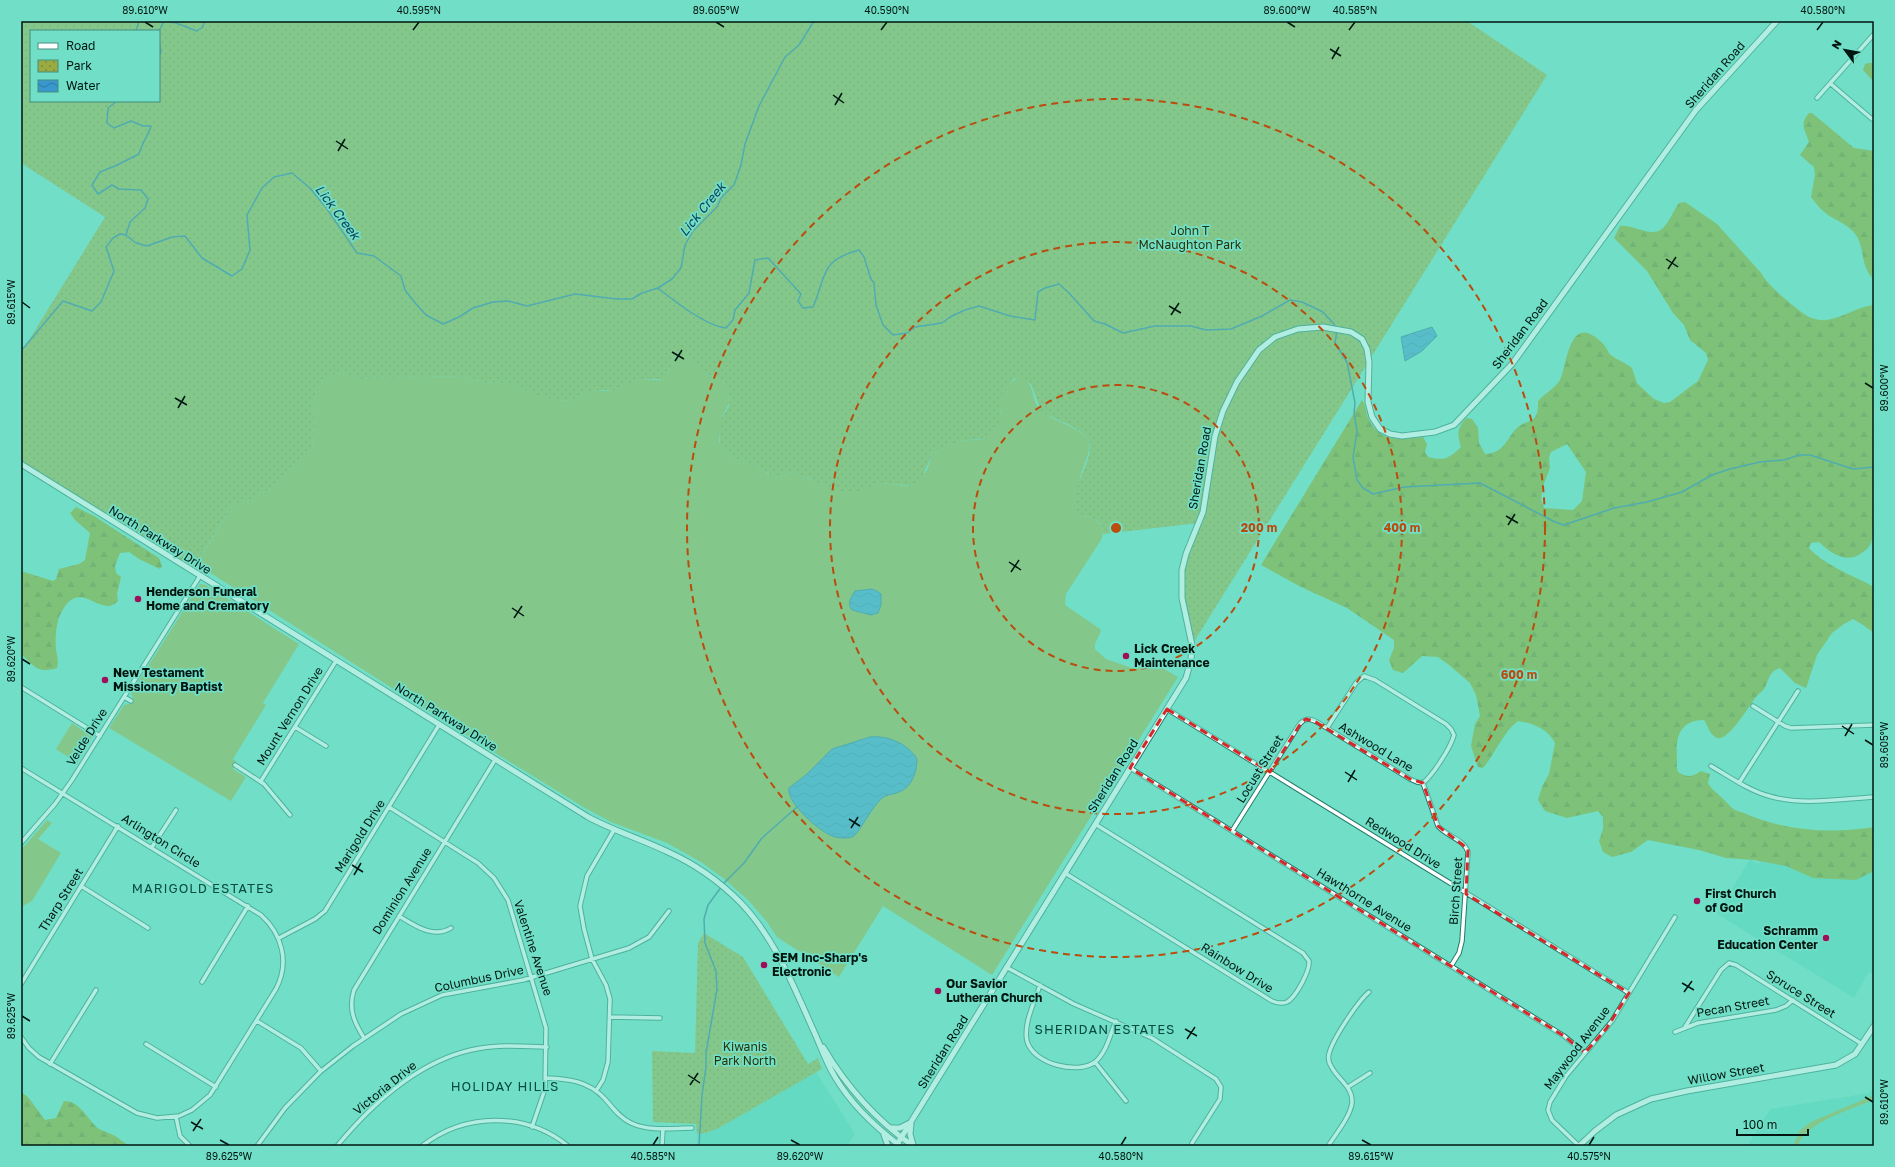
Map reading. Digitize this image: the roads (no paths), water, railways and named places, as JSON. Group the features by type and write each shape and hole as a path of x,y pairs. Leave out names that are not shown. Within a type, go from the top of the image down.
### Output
{"street":[{"name":"Sheridan Road","path":"898,1145 1186,678 1191,660 1191,635 1182,598 1181,576 1186,554 1204,507 1215,436 1225,405 1250,361 1269,341 1286,332 1298,329 1339,329 1357,335 1367,347 1369,362 1368,402 1374,421 1382,431 1396,436 1414,435 1444,429 1457,422 1515,359 1701,105 1776,21"},
{"path":"1817,98 1874,34"},
{"path":"1831,84 1872,119"},
{"name":"North Parkway Drive","path":"21,464 588,817 614,830 680,857 723,886 750,913 770,940 841,1087 867,1118 898,1145"},
{"name":"Velde Drive","path":"21,843 64,792 200,576"},
{"name":"Mount Vernon Drive","path":"261,781 336,660"},
{"name":"Ashwood Lane","path":"1306,719 1314,721 1327,728 1414,781 1423,783 1431,775 1451,744 1454,735 1453,731 1446,724 1372,678 1364,676 1358,680 1327,728"},
{"path":"21,687 100,736"},
{"path":"1739,783 1779,723 1798,691"},
{"path":"124,697 131,701"},
{"path":"1753,706 1779,723 1791,728 1874,725"},
{"name":"Redwood Drive","path":"1167,709 1629,993"},
{"name":"Locust Street","path":"1232,831 1299,725 1306,719"},
{"name":"Marigold Drive","path":"279,938 323,913 440,725"},
{"path":"295,727 326,746"},
{"name":"Dominion Avenue","path":"364,1038 355,1024 352,1014 353,995 358,982 495,760"},
{"path":"235,765 261,781 290,815"},
{"path":"1712,766 1739,783 1760,793 1787,800 1874,797"},
{"name":"Arlington Circle","path":"21,768 64,792 248,906 269,923 279,938 283,958 282,974 276,989 216,1087 200,1105 188,1113 176,1117"},
{"name":"Hawthorne Avenue","path":"1130,768 1564,1036 1585,1053"},
{"name":"Birch Street","path":"1423,783 1438,826 1468,849 1462,941 1459,953 1451,966"},
{"name":"Valentine Avenue","path":"389,807 478,863 490,874 502,891 511,908 546,1024 546,1078 543,1100 532,1127"},
{"path":"152,847 176,810"},
{"name":"Rainbow Drive","path":"1065,874 1272,1001 1279,1003 1288,1001 1307,973 1309,961 1298,950 1095,824"},
{"name":"Tharp Street","path":"21,984 118,826"},
{"path":"596,1090 603,1080 608,1067 610,1017 608,992 592,959 581,916 581,896 590,870 614,830"},
{"path":"81,886 148,928"},
{"path":"202,982 248,906"},
{"name":"Columbus Drive","path":"257,1146 285,1108 321,1071 364,1038 401,1014 437,997 454,992 506,984 629,948 641,942 652,933 669,911"},
{"path":"399,916 418,927 431,931 443,932 451,928"},
{"name":"Maywood Avenue","path":"1579,1146 1552,1120 1548,1107 1566,1076 1606,1029 1675,917"},
{"name":"Spruce Street","path":"1685,1027 1723,967 1729,963 1736,965 1794,1000 1862,1044"},
{"path":"1006,968 1074,1004 1116,1021 1157,1041 1208,1073 1219,1082 1222,1090 1220,1099 1192,1144"},
{"path":"1040,985 1026,1032 1027,1041 1031,1050 1040,1058 1068,1068 1080,1068 1095,1062 1105,1048 1116,1021"},
{"path":"50,1064 96,990"},
{"path":"1328,1146 1351,1105 1351,1097 1348,1087 1332,1068 1329,1054 1359,1001 1369,992"},
{"name":"Pecan Street","path":"1675,1032 1698,1023 1776,1010 1786,1006 1794,1000"},
{"path":"610,1017 660,1018"},
{"path":"257,1021 301,1048 321,1071"},
{"name":"Willow Street","path":"1579,1146 1616,1115 1651,1099 1687,1091 1832,1066 1851,1056 1862,1044 1874,1026"},
{"name":"North Parkway Drive","path":"812,1027 836,1068 851,1089 888,1127 914,1146"},
{"path":"21,1037 35,1054 50,1064 137,1114 157,1118 176,1117 180,1136 190,1146"},
{"path":"146,1044 216,1087"},
{"name":"Victoria Drive","path":"337,1146 362,1119 383,1100 418,1073 436,1062 460,1053 483,1048 508,1046 547,1047"},
{"path":"1095,1062 1126,1101"},
{"path":"1348,1087 1370,1073"},
{"path":"546,1078 577,1081 596,1090 619,1116 627,1122 641,1126 663,1129 692,1128"},
{"path":"422,1146 451,1129 474,1122 501,1120 532,1127 549,1134 568,1146"},
{"path":"888,1127 900,1128 912,1121"},
{"path":"912,1121 910,1134 914,1146"},
{"path":"662,1146 663,1129"},
{"path":"883,1132 888,1146"}],"water":[{"path":"1432,327 1437,336 1422,351 1405,361 1401,337"},
{"path":"872,589 881,594 881,605 878,613 871,615 852,610 850,603 855,591"},
{"path":"870,737 884,737 903,745 908,749 917,759 915,774 904,790 885,796 881,799 854,836 842,838 829,835 806,817 793,802 789,788 807,774 832,749"}],"waterway":[{"path":"136,30 139,21"},
{"path":"160,30 164,21 176,23 197,31 203,27 204,21"},
{"name":"Lick Creek","path":"21,351 63,301 92,311 101,302 114,271 106,247 113,238 120,234 126,235 136,243 147,246 172,237 185,236 202,258 232,276 242,269 250,250 247,215 262,188 274,177 292,173 310,188 327,209 357,253 374,256 401,276 405,290 416,304 426,315 443,324 459,317 473,308 493,302 508,301 527,306 575,294 617,299 632,299 642,293 658,288 672,279 681,268 685,245 693,231 717,207 721,198 734,185 741,165 745,144 759,106 785,57 799,45 814,21"},
{"path":"160,46 160,54"},
{"path":"116,102 108,108 107,123 114,128 131,121 143,126 151,126 139,154 100,172 92,185 98,194 112,185 119,189 141,190 148,199 145,208 130,222 126,235"},
{"path":"658,288 681,306 700,318 709,323 726,328 733,320 735,310 749,293 755,260 768,258 801,294 798,301 803,308 813,307 823,278 831,264 846,254 859,250 864,257 871,279 874,283 876,305 883,325 893,335 907,333 915,327 942,323 950,317 965,310 979,306 1010,316 1035,320 1038,292 1045,288 1059,284 1094,321 1105,324 1123,333 1155,326 1191,326 1206,330 1231,329 1262,316 1290,300 1302,302 1323,312 1336,328"},
{"path":"1337,331 1335,343 1347,362 1355,403 1354,413 1357,431 1353,457 1357,480 1363,488 1373,494 1404,487 1480,483 1555,522 1564,525 1614,508 1647,502 1682,492 1712,475 1760,462 1784,460 1799,455 1810,455 1853,469 1874,467"},
{"path":"699,1146 706,1053 717,989 716,971 705,943 704,919 708,905 725,882 744,863 762,838 797,807"}],"place":[{"name":"Henderson Funeral Home and Crematory","path":"138,599"},
{"name":"Lick Creek Maintenance","path":"1126,656"},
{"name":"New Testament Missionary Baptist","path":"105,680"},
{"name":"First Church of God","path":"1697,901"},
{"name":"Schramm Education Center","path":"1826,938"},
{"name":"SEM Inc-Sharp's Electronic","path":"764,965"},
{"name":"Our Savior Lutheran Church","path":"938,991"}],"district":[{"name":"MARIGOLD ESTATES","path":"203,888"},
{"name":"SHERIDAN ESTATES","path":"1105,1029"},
{"name":"HOLIDAY HILLS","path":"505,1086"}],"park label":[{"name":"John T McNaughton Park","path":"1190,238"},
{"name":"Kiwanis Park North","path":"745,1054"}]}
